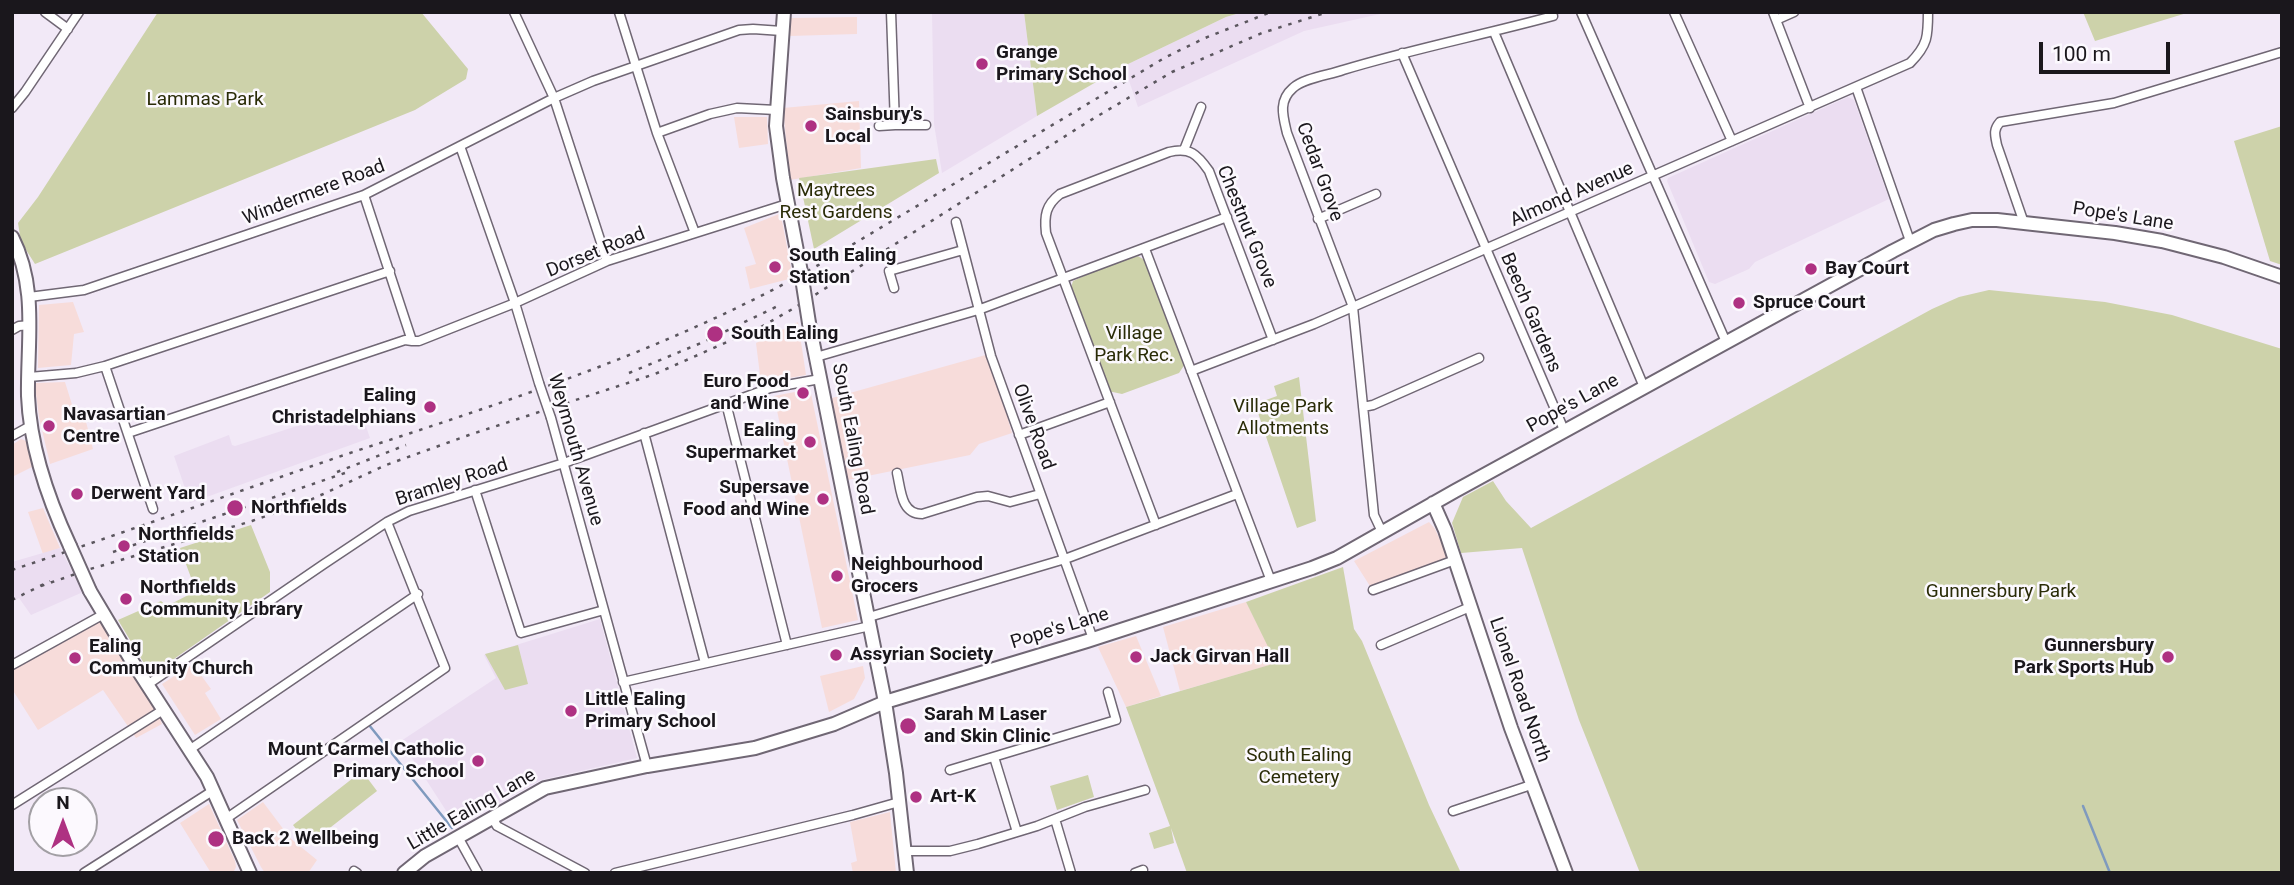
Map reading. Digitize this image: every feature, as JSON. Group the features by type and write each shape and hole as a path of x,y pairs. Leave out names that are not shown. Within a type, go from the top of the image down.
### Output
{"main road":[{"name":"South Ealing Road","path":"783,12 776,110 778,152 809,323 885,702 907,873"},
{"name":"Pope's Lane","path":"885,702 1093,639 1337,558 1564,430 1934,230 1972,220 2115,233 2162,241 2224,257 2282,277"},
{"path":"12,237 24,264 29,297 31,325 28,397 50,500 90,591 214,790 250,873"},
{"name":"Lionel Road North","path":"1433,503 1531,785 1566,873"},
{"name":"Little Ealing Lane","path":"404,873 425,856 553,785 755,748 834,724 885,702"}],"street":[{"path":"45,12 68,29"},
{"path":"12,108 79,12"},
{"path":"514,12 554,98 607,261"},
{"path":"891,12 895,125"},
{"path":"1581,12 1726,342"},
{"path":"1674,12 1732,141"},
{"path":"1794,12 1774,16 1811,108"},
{"name":"Almond Avenue","path":"1191,371 1353,307 1910,63 1920,54 1928,36 1928,12"},
{"path":"619,14 657,133 695,233"},
{"name":"Cedar Grove","path":"1382,532 1374,515 1353,307 1287,133 1282,111 1284,99 1294,87 1310,80 1402,53 1553,16"},
{"name":"Windermere Road","path":"29,297 84,290 364,195 554,98 636,66 739,30 782,32"},
{"path":"1494,32 1644,387"},
{"path":"2024,223 1994,134 1995,127 2000,122 2114,103 2282,52"},
{"name":"Beech Gardens","path":"1402,53 1564,430"},
{"path":"1856,88 1910,241"},
{"path":"1156,525 1046,233 1044,220 1052,201 1060,194 1169,152 1184,150 1201,107"},
{"path":"657,133 710,114 737,108 776,110"},
{"path":"879,126 926,125"},
{"name":"Weymouth Avenue","path":"460,146 515,303 551,418 647,766"},
{"name":"Chestnut Grove","path":"1184,150 1198,156 1209,171 1273,340"},
{"path":"1318,219 1376,194"},
{"path":"364,195 416,341"},
{"name":"Dorset Road","path":"128,433 394,344 416,341 515,303 607,261 787,204"},
{"path":"816,357 978,310 1227,217"},
{"name":"Olive Road","path":"956,222 991,356 1093,639"},
{"path":"1145,249 1271,581"},
{"path":"894,288 889,271 963,250"},
{"path":"29,377 76,373 106,366 390,271"},
{"path":"12,330 31,325"},
{"path":"1363,407 1479,358"},
{"path":"106,366 153,509"},
{"name":"Bramley Road","path":"147,685 387,522 409,511 564,463 770,388 820,379"},
{"path":"1019,435 1110,402"},
{"path":"726,403 787,645"},
{"path":"12,436 32,425"},
{"path":"644,433 705,663"},
{"path":"897,473 904,502 915,514 978,497 988,496 1010,502 1040,494"},
{"path":"475,491 521,633 604,610"},
{"path":"624,682 787,645 869,621 1065,559 1237,494"},
{"path":"227,818 445,668 418,594 387,522"},
{"path":"1373,590 1455,560"},
{"path":"189,750 418,594"},
{"name":"Lionel Road North","path":"1381,645 1471,607"},
{"path":"12,664 104,614"},
{"path":"950,770 1116,720 1108,692"},
{"path":"12,805 163,710"},
{"path":"994,757 1017,832"},
{"name":"Lionel Road North","path":"1453,811 1531,785"},
{"path":"84,873 214,790"},
{"path":"905,851 950,851 1145,790"},
{"path":"615,873 853,816 899,802"},
{"path":"492,817 496,826 585,873"},
{"path":"1055,819 1071,873"},
{"path":"458,837 478,873"}],"shaded area":[{"name":"Grange Primary School","path":"932,12 1024,12 1037,116 942,173 934,124"},
{"path":"1243,12 1389,12 1304,31 1138,107 1124,66 1226,17"},
{"path":"857,17 857,34 789,36 791,18"},
{"path":"1848,97 1854,100 1889,199 1755,262 1749,269 1715,284 1709,282 1668,178"},
{"path":"859,101 861,168 790,180 783,108"},
{"path":"734,117 767,117 768,144 739,148"},
{"path":"779,214 793,278 750,289 745,267 756,264 744,228"},
{"path":"73,302 84,332 74,334 71,365 38,368 39,305"},
{"path":"798,322 806,375 761,383 756,343"},
{"path":"989,354 1012,433 979,444 970,455 843,481 832,398"},
{"path":"65,382 74,411 83,410 93,449 50,464 35,386 36,383"},
{"path":"810,389 858,620 822,628 774,396"},
{"path":"359,406 370,438 190,503 174,456 229,435 232,445 235,446"},
{"path":"21,439 26,441 32,467 12,477 12,445"},
{"path":"43,508 60,548 43,554 28,512"},
{"path":"1429,522 1451,564 1424,572 1375,594 1354,561"},
{"path":"60,548 83,592 31,615 19,598 12,602 12,562"},
{"path":"1246,602 1277,663 1180,691 1163,627"},
{"path":"104,614 147,686 162,724 136,738 103,690 38,730 12,689 12,669"},
{"path":"600,619 637,758 541,780 456,826 401,741 496,678 484,655"},
{"path":"1136,636 1161,696 1126,707 1098,647"},
{"path":"193,664 211,689 205,693 221,719 195,735 162,684"},
{"path":"863,666 865,678 854,699 829,712 820,676"},
{"path":"263,802 290,838 317,860 308,873 265,873 261,867 237,820"},
{"path":"209,804 235,861 233,873 211,873 180,823"},
{"path":"890,812 896,873 853,873 851,863 857,861 850,822"}],"green space":[{"name":"Lammas Park","path":"158,12 421,12 468,69 466,79 415,110 35,264 21,242 18,223 38,197"},
{"path":"1024,12 1243,12 1226,17 1124,66 1037,116"},
{"path":"2083,12 2190,12 2095,41"},
{"path":"2282,126 2282,265 2270,261 2234,141"},
{"name":"Maytrees Rest Gardens","path":"936,159 939,173 814,249 799,178"},
{"name":"Village Park Rec.","path":"1138,256 1146,261 1185,364 1179,373 1122,394 1108,391 1070,291 1073,281 1106,266"},
{"name":"Gunnersbury Park","path":"1989,290 2105,302 2172,315 2282,349 2282,873 1640,873 1579,720 1522,548 1461,553 1452,523 1463,497 1493,481 1506,501 1531,528 1932,309 1959,297"},
{"name":"Village Park Allotments","path":"1299,377 1316,521 1297,528 1255,404 1277,396 1274,386"},
{"path":"251,525 270,572 270,592 151,675 118,620 161,601 167,606 196,591 180,548"},
{"name":"South Ealing Cemetery","path":"1343,567 1354,629 1362,641 1429,805 1461,873 1187,873 1171,828 1174,843 1154,849 1149,833 1170,826 1126,707 1276,663 1246,602"},
{"path":"518,645 528,684 505,690 485,654"},
{"path":"362,771 377,791 308,845 293,825"},
{"path":"1088,775 1094,797 1057,810 1050,786"}],"waterway":[{"path":"369,725 452,828"},
{"path":"2083,806 2110,873"}],"railway":[{"path":"12,570 589,371 704,323 815,267 1166,57 1205,38 1271,12"},
{"path":"41,586 308,501 386,465 655,374 761,327 1172,72 1262,33 1328,12"},
{"path":"629,373 701,343 782,304"},
{"path":"337,472 406,445"},
{"path":"113,552 348,472"},
{"path":"12,600 50,581"}],"place":[{"name":"Grange Primary School","path":"982,64"},
{"name":"Sainsbury's Local","path":"811,126"},
{"name":"South Ealing Station","path":"775,267"},
{"name":"Bay Court","path":"1811,269"},
{"name":"Spruce Court","path":"1739,303"},
{"name":"South Ealing","path":"715,334"},
{"name":"Euro Food and Wine","path":"803,393"},
{"name":"Ealing Christadelphians","path":"430,407"},
{"name":"Navasartian Centre","path":"49,426"},
{"name":"Ealing Supermarket","path":"810,442"},
{"name":"Derwent Yard","path":"77,494"},
{"name":"Supersave Food and Wine","path":"823,499"},
{"name":"Northfields","path":"235,508"},
{"name":"Northfields Station","path":"124,546"},
{"name":"Neighbourhood Grocers","path":"837,576"},
{"name":"Northfields Community Library","path":"126,599"},
{"name":"Assyrian Society","path":"836,655"},
{"name":"Jack Girvan Hall","path":"1136,657"},
{"name":"Gunnersbury Park Sports Hub","path":"2168,657"},
{"name":"Ealing Community Church","path":"75,658"},
{"name":"Little Ealing Primary School","path":"571,711"},
{"name":"Sarah M Laser and Skin Clinic","path":"908,726"},
{"name":"Mount Carmel Catholic Primary School","path":"478,761"},
{"name":"Art-K","path":"916,797"},
{"name":"Back 2 Wellbeing","path":"216,839"}]}
